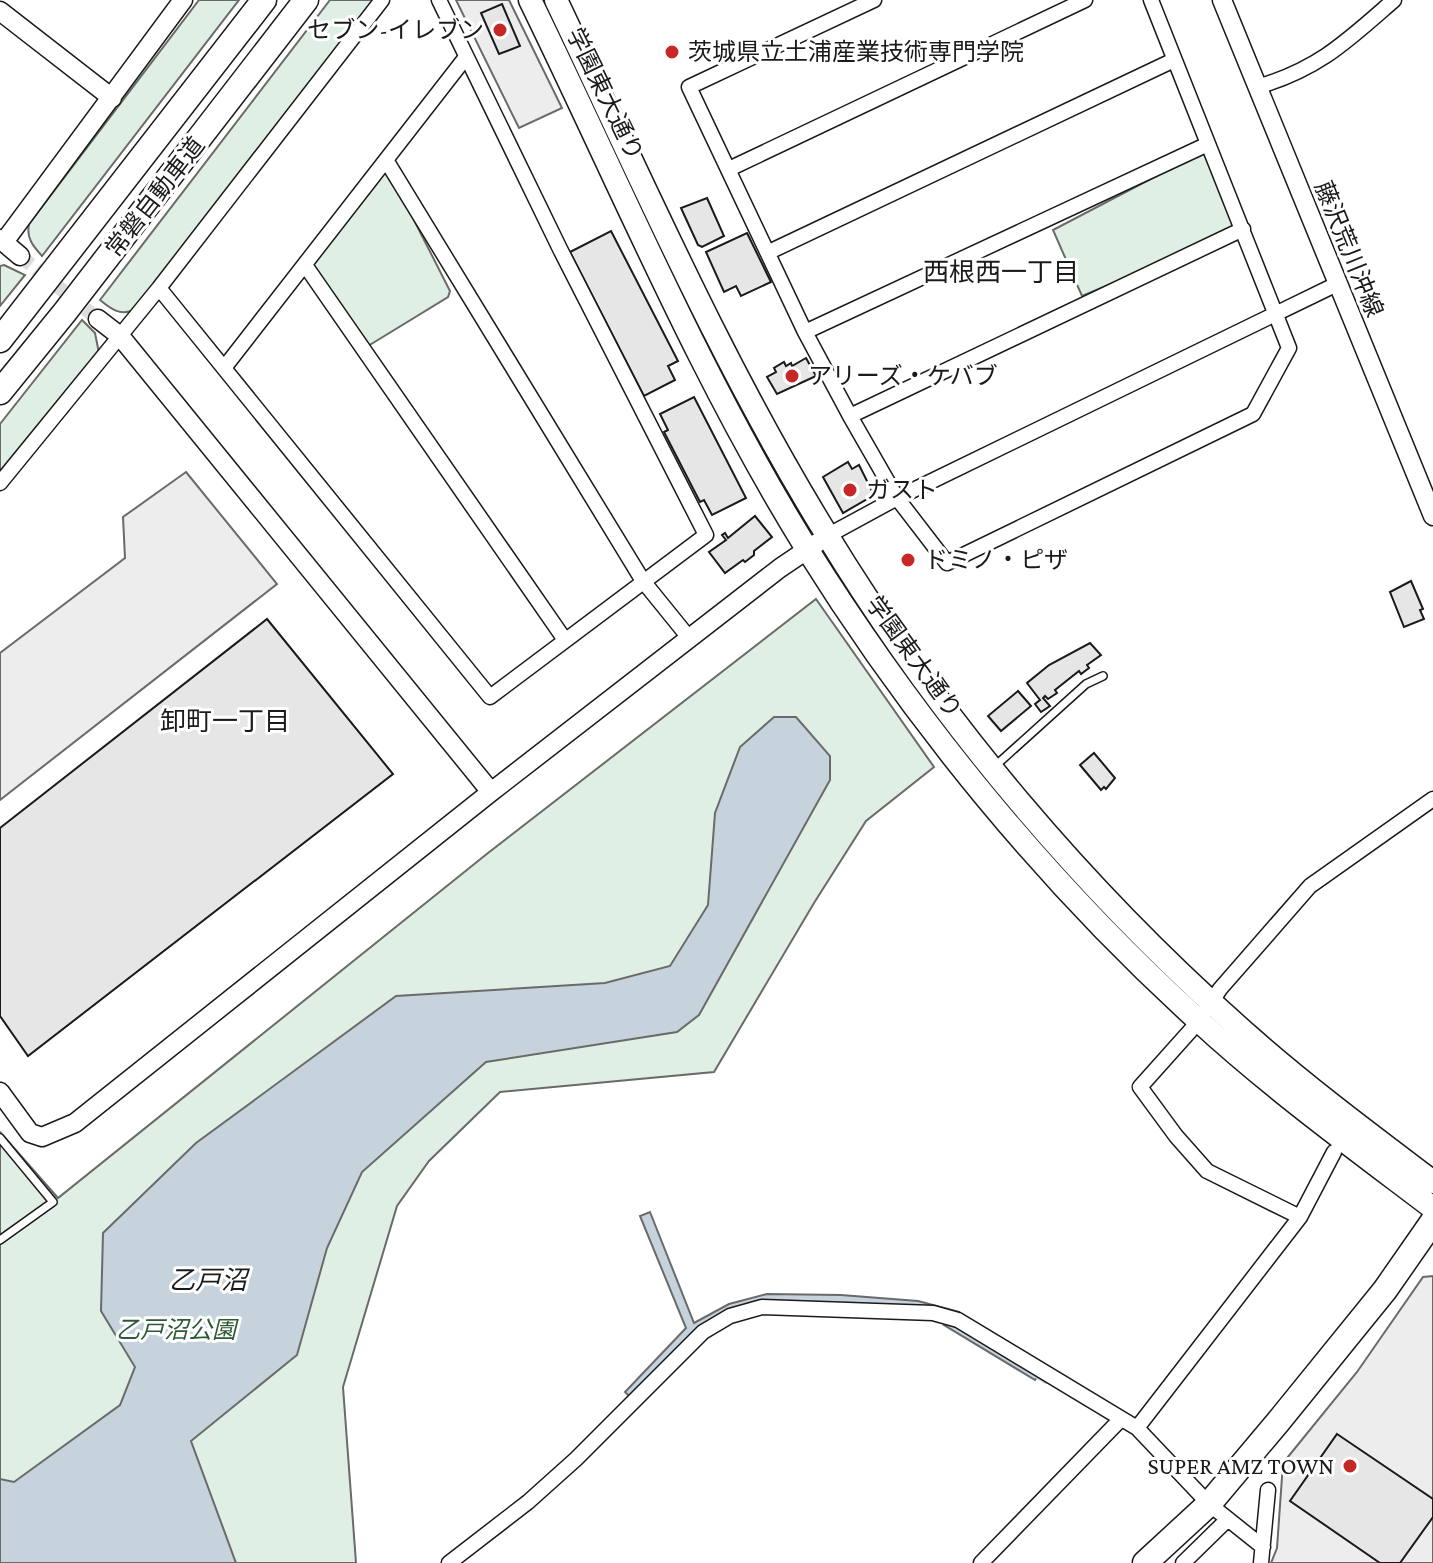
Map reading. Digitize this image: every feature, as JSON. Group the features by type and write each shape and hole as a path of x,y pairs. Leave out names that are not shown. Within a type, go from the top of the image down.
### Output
{"highway":[{"name":"常磐自動車道","path":"0,340 264,0"},
{"name":"常磐自動車道","path":"0,392 75,300 306,0"},
{"path":"1145,1563 1218,1511 1385,1290 1433,1221"}],"main road":[{"name":"学園東大通り","path":"530,0 704,364 807,549 886,667 1019,835 1108,933 1199,1021 1328,1130 1433,1208"},
{"name":"学園東大通り","path":"556,0 764,427 827,536 906,655 992,768 1123,917 1251,1038 1348,1118 1433,1182"}],"street":[{"path":"20,256 1,243 183,0"},
{"path":"0,483 159,288 382,0"},
{"path":"159,288 490,697 706,535 560,249 439,0"},
{"path":"874,0 689,87 805,332 850,416 897,498 947,563 1253,414 1289,348 1151,0"},
{"path":"729,169 1085,0"},
{"name":"藤沢荒川沖線","path":"1222,0 1433,516"},
{"path":"1257,87 1306,70 1341,47 1394,0"},
{"path":"0,11 112,98"},
{"path":"224,368 466,57"},
{"path":"769,252 1174,60"},
{"path":"805,332 1208,144"},
{"path":"386,160 643,581 690,639"},
{"path":"850,416 1243,229"},
{"path":"305,265 565,640"},
{"path":"0,1092 30,1133 42,1137 75,1123 491,792 807,549 897,498 1337,284"},
{"path":"98,319 120,336 491,792"},
{"path":"1300,1217 1207,1171 1176,1136 1140,1087 1199,1021 1211,1001 1310,886 1433,799"},
{"path":"1137,1428 1300,1217 1334,1152"},
{"path":"449,1563 552,1480 703,1332 730,1316 762,1307 933,1313 958,1320 1137,1428 1218,1511 1263,1547"},
{"path":"981,1563 1121,1419"},
{"path":"1261,1563 1268,1490"},
{"path":"1183,1563 1218,1511"}],"lane":[{"path":"992,768 1086,684 1103,676"},
{"path":"0,1138 53,1202 0,1240"}],"green space":[{"path":"199,0 239,0 42,256 29,238 29,224"},
{"path":"330,0 375,0 134,310 120,312 108,306 100,300"},
{"path":"1206,150 1239,231 1082,296 1053,230"},
{"path":"386,165 450,291 448,297 368,346 309,266"},
{"path":"0,266 25,275 0,306"},
{"path":"82,320 95,333 99,353 0,473 0,424"},
{"name":"乙戸沼公園","path":"816,599 934,767 866,821 714,1072 500,1092 429,1161 397,1206 343,1387 356,1563 0,1563 0,1132 58,1198 488,853"}],"shaded area":[{"path":"456,0 509,0 562,108 519,128"},
{"path":"186,472 277,584 0,800 0,653 125,558 123,517"},
{"path":"1433,1276 1433,1563 1271,1563 1277,1548 1283,1463 1357,1372 1423,1277"}],"water":[{"name":"乙戸沼","path":"774,717 796,717 830,756 830,780 699,1015 677,1032 486,1062 362,1172 327,1248 297,1355 191,1441 236,1563 0,1563 0,1479 14,1482 120,1405 135,1367 101,1311 103,1233 196,1143 396,996 605,983 670,966 708,905 715,813 740,747"},
{"path":"650,1212 694,1323 729,1304 767,1294 841,1295 918,1301 959,1312 955,1323 1040,1373 1035,1380 944,1325 958,1312 840,1303 733,1313 632,1399 625,1392 686,1328 640,1216"}],"building":[{"name":"セブン-イレブン","path":"502,4 520,46 499,54 481,13"},
{"path":"707,198 724,236 702,247 698,245 681,208"},
{"path":"611,231 678,361 668,366 675,380 644,396 570,252"},
{"path":"747,233 771,282 741,296 736,286 724,292 706,252"},
{"name":"アリーズ・ケバブ","path":"806,358 816,376 777,394 767,377 776,372 774,368 784,362 786,366 791,363 792,366"},
{"path":"694,397 746,498 712,515 704,500 700,502 664,432 668,430 660,414"},
{"name":"ガスト","path":"848,462 852,469 859,465 874,495 843,513 823,477"},
{"path":"755,516 772,537 745,562 743,560 725,573 709,552 726,540 722,535 725,533 728,538"},
{"path":"1411,581 1424,619 1404,627 1390,592"},
{"path":"267,619 393,774 28,1056 0,1016 0,828"},
{"path":"1090,643 1101,655 1087,665 1089,668 1081,674 1079,671 1055,690 1057,693 1048,699 1045,696 1043,698 1050,706 1041,712 1035,704 1040,700 1027,683 1049,665"},
{"path":"1018,691 1031,706 1001,731 988,716"},
{"path":"1094,753 1115,778 1106,789 1101,790 1080,765"},
{"name":"SUPER AMZ TOWN","path":"1337,1434 1433,1499 1433,1517 1400,1563 1380,1563 1290,1501"}],"waterway":[{"path":"1034,1375 1046,1382"}],"tunnel":[{"path":"20,256 98,319"}],"place":[{"name":"セブン-イレブン","path":"500,30"},
{"name":"茨城県立土浦産業技術専門学院","path":"672,52"},
{"name":"アリーズ・ケバブ","path":"792,376"},
{"name":"ガスト","path":"850,490"},
{"name":"ドミノ・ピザ","path":"908,560"},
{"name":"SUPER AMZ TOWN","path":"1350,1466"}],"district":[{"name":"西根西一丁目","path":"1001,272"},
{"name":"卸町一丁目","path":"225,721"}]}
